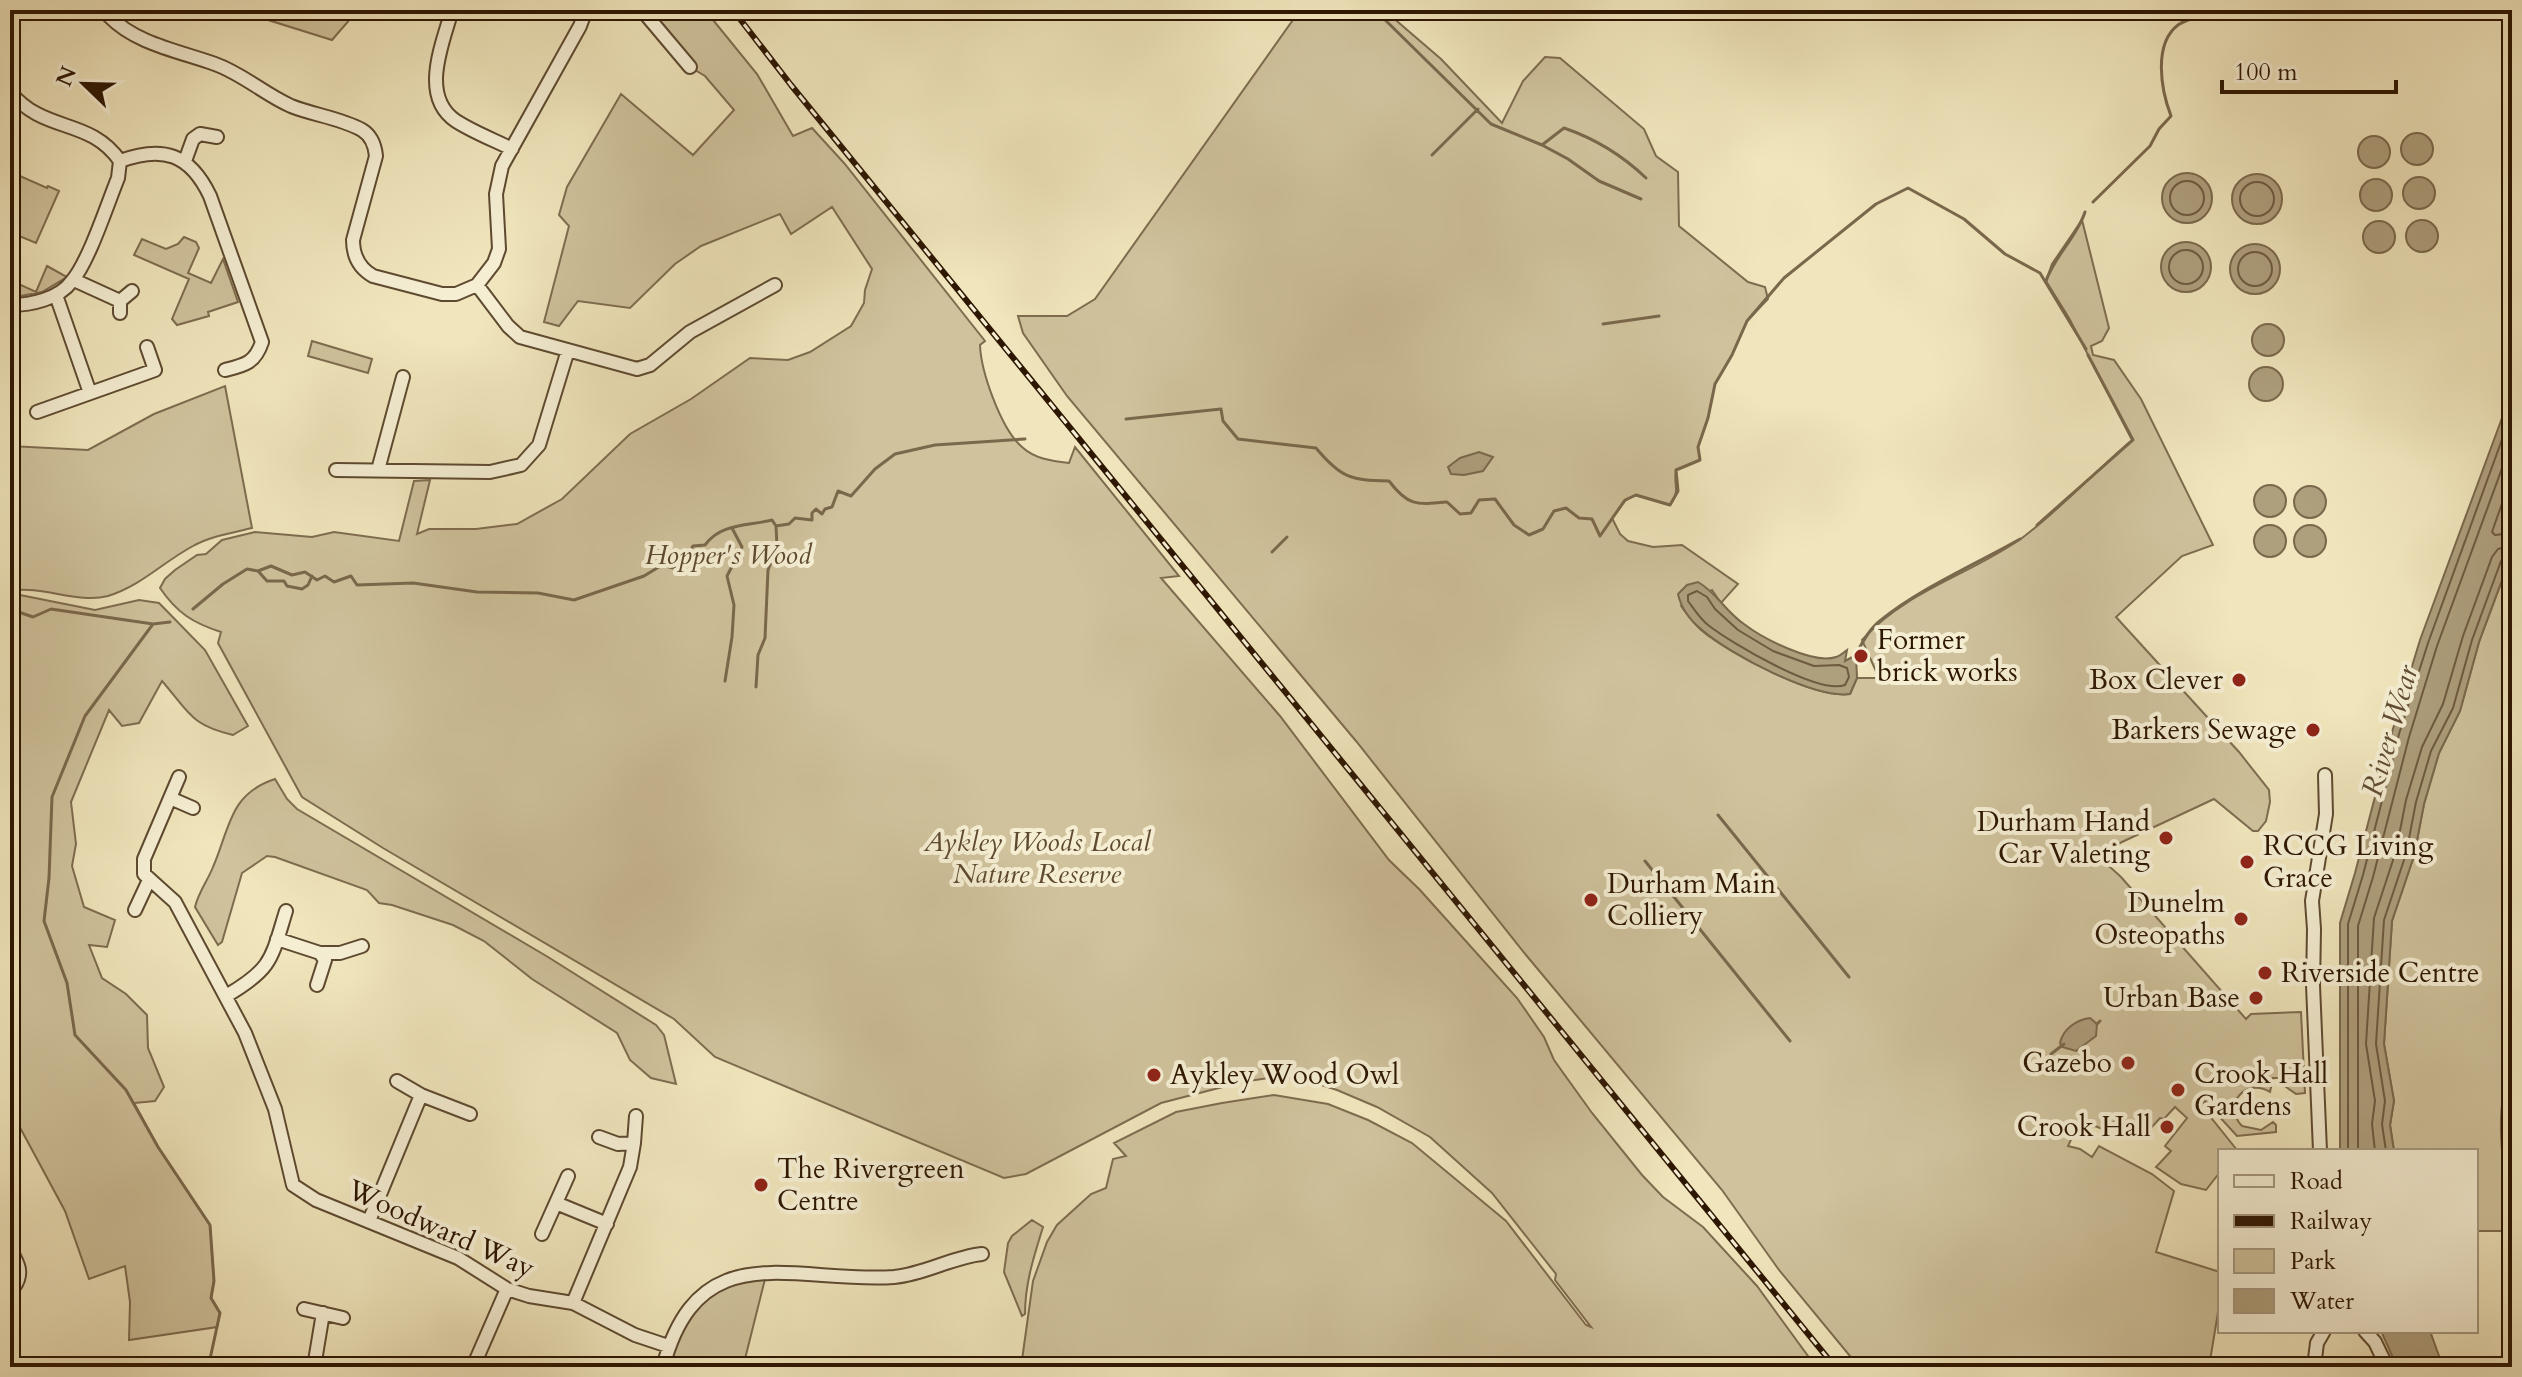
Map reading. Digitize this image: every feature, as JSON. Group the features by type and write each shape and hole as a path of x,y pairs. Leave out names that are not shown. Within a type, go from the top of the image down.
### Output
{"street":[{"path":"109,10 109,16 119,26 138,37 233,72 274,98 362,130 375,146 376,156 353,240 353,254 364,271 373,276 442,294 456,294 477,285 494,263 499,249 498,179 586,10"},
{"path":"452,10 435,73 435,86 444,110 454,120 512,149"},
{"path":"642,10 690,67"},
{"path":"10,92 40,118 89,133 101,140 120,161 118,178 74,280 56,295 25,305 10,305"},
{"path":"185,161 193,139 200,134 217,137"},
{"path":"120,161 156,152 185,161 201,176 262,342 258,354 249,364 225,370"},
{"path":"74,280 120,307 132,291"},
{"path":"477,285 520,337 624,368 637,369 650,365 690,332 775,285"},
{"path":"56,295 90,393"},
{"path":"37,412 155,370 147,347"},
{"path":"336,470 490,472 521,465 539,445 568,350"},
{"path":"378,470 403,377"},
{"path":"2320,1149 2312,901 2326,814 2325,775"},
{"path":"135,910 149,880 144,874 144,859 179,777"},
{"path":"170,798 193,808"},
{"name":"Woodward Way","path":"149,880 175,902 245,1033 275,1109 293,1185 316,1200 458,1258 507,1289 573,1303 635,1335 668,1346"},
{"path":"226,996 251,982 270,961 286,911"},
{"path":"277,939 320,953 340,953 362,946"},
{"path":"317,985 325,960 320,953"},
{"path":"397,1081 421,1095 470,1114"},
{"path":"369,1221 421,1095"},
{"path":"573,1303 630,1167 636,1116"},
{"path":"599,1137 618,1144 634,1143"},
{"path":"542,1234 568,1176"},
{"path":"556,1203 607,1224"},
{"path":"10,1249 19,1265 20,1275 10,1289"},
{"path":"663,1367 668,1346 693,1305 714,1287 743,1275 775,1271 891,1277 912,1275 970,1255 982,1254"},
{"path":"473,1367 507,1289"},
{"path":"304,1309 343,1318"},
{"path":"314,1367 323,1313"},
{"path":"2314,1367 2317,1343 2323,1333"},
{"path":"2365,1333 2375,1342 2387,1367"}],"green space":[{"path":"236,10 358,10 332,40"},
{"path":"642,10 705,10 757,74 793,136 812,128 844,163 985,341 980,345 988,384 1014,439 1032,454 1069,463 1075,447 1179,576 1161,578 1280,716 1389,860 1517,998 1544,1037 1554,1060 1642,1175 1663,1197 1703,1227 1757,1286 1816,1367 1021,1367 1033,1281 1047,1242 1057,1225 1091,1194 1106,1188 1113,1159 1126,1156 1114,1143 1176,1112 1274,1095 1328,1104 1412,1143 1506,1221 1586,1325 1591,1327 1555,1280 1556,1274 1492,1193 1430,1137 1377,1107 1337,1090 1299,1078 1276,1077 1242,1082 1161,1103 1026,1174 1004,1178 715,1057 674,1019 302,797 218,643 221,632 186,616 160,588 175,570 197,555 206,554 222,540 255,532 312,537 334,532 399,541 414,481 430,480 417,534 429,529 476,529 517,524 562,499 630,434 691,399 750,358 788,360 810,352 851,326 864,303 872,269 832,207 791,234 780,214 701,246 675,264 630,308 578,301 559,326 544,322 569,226 559,215 567,187 621,94 693,155 734,110 705,76 690,67"},
{"path":"1300,10 1384,10 1441,59 1502,123 1523,81 1545,57 1560,58 1644,129 1656,156 1678,172 1679,226 1748,282 1765,287 1768,299 1747,321 1715,384 1698,447 1700,460 1676,470 1676,492 1670,505 1635,495 1625,501 1612,518 1620,534 1628,541 1653,547 1682,545 1738,584 1721,603 1712,590 1681,606 1693,622 1714,640 1795,682 1834,694 1850,694 1857,678 1879,678 1862,640 1879,623 1918,596 2022,538 2132,440 2069,318 2046,281 2052,264 2082,220 2109,328 2102,341 2091,346 2093,355 2114,360 2141,399 2213,545 2182,556 2116,617 2239,752 2269,790 2270,802 2266,821 2258,831 2253,831 2214,799 2122,842 2099,857 2121,877 2246,1019 2251,1014 2301,1012 2305,1093 2296,1094 2279,1082 2279,1078 2273,1078 2270,1092 2252,1088 2235,1102 2236,1118 2242,1126 2261,1130 2273,1122 2276,1132 2237,1136 2205,1101 2201,1105 2236,1149 2218,1149 2218,1175 2206,1190 2181,1184 2156,1167 2171,1151 2165,1146 2187,1118 2175,1107 2141,1139 2115,1121 2105,1130 2095,1126 2076,1129 2068,1146 2092,1157 2099,1146 2152,1174 2174,1191 2156,1252 2218,1271 2218,1312 2209,1367 1859,1367 1779,1270 1722,1190 1526,955 1356,741 1067,396 1023,333 1018,316 1067,316 1095,299"},
{"path":"13,173 59,191 36,243 12,233 10,236 10,179"},
{"path":"184,237 196,242 199,248 188,273 211,283 223,259 238,302 208,312 209,316 177,325 172,319 189,279 134,255 142,239 166,249 178,244"},
{"path":"47,266 67,277 42,292 10,298 10,280 36,292"},
{"path":"312,341 372,359 368,373 308,356"},
{"path":"225,386 252,528 200,543 131,586 108,596 84,598 34,590 10,591 10,446 88,450 154,414"},
{"path":"2512,562 2512,1066 2505,1084 2501,1125 2510,1231 2478,1231 2478,1149 2394,1149 2390,1125 2394,1101 2384,1044 2392,921 2414,856 2424,804 2439,753 2460,711 2479,642 2506,570"},
{"path":"10,593 95,610 139,600 159,603 205,650 248,726 233,735 208,727 192,716 162,681 139,723 122,726 109,710 71,802 76,844 72,866 84,907 115,920 107,947 89,945 102,978 126,994 147,1015 148,1048 164,1087 155,1101 134,1103 158,1147 210,1225 214,1281 211,1298 220,1313 217,1327 129,1340 130,1302 125,1266 89,1279 65,1211 10,1109"},
{"path":"275,779 297,809 548,957 656,1025 664,1035 676,1084 651,1078 630,1060 617,1033 532,979 484,941 453,925 379,903 367,890 275,857 267,856 242,873 222,942 218,945 195,907 197,901 240,803 260,785"},
{"path":"1032,1220 1043,1227 1028,1280 1025,1314 1022,1316 1004,1272 1008,1243"},
{"path":"767,1271 743,1367 663,1367 668,1346 714,1287"}],"water":[{"path":"2417,133 2429,137 2433,149 2429,161 2417,165 2405,161 2401,149 2405,137"},
{"path":"2374,136 2386,140 2390,152 2386,164 2374,168 2362,164 2358,152 2362,140"},
{"path":"2187,173 2205,180 2212,198 2205,216 2187,223 2169,216 2162,198 2169,180"},
{"path":"2257,174 2275,181 2282,199 2275,217 2257,224 2239,217 2232,199 2239,181"},
{"path":"2419,177 2431,181 2435,193 2431,205 2419,209 2407,205 2403,193 2407,181"},
{"path":"2376,179 2388,183 2392,195 2388,207 2376,211 2364,207 2360,195 2364,183"},
{"path":"2422,220 2434,224 2438,236 2434,248 2422,252 2410,248 2406,236 2410,224"},
{"path":"2379,221 2391,225 2395,237 2391,249 2379,253 2367,249 2363,237 2367,225"},
{"path":"2186,242 2204,249 2211,267 2204,285 2186,292 2168,285 2161,267 2168,249"},
{"path":"2255,244 2273,251 2280,269 2273,287 2255,294 2237,287 2230,269 2237,251"},
{"path":"2268,324 2279,329 2284,340 2279,351 2268,356 2257,351 2252,340 2257,329"},
{"path":"2266,367 2278,372 2283,384 2278,396 2266,401 2254,396 2249,384 2254,372"},
{"path":"2512,383 2512,553 2479,642 2460,711 2439,753 2424,804 2414,856 2392,921 2384,1044 2394,1101 2390,1125 2394,1149 2340,1149 2340,923 2420,640"},
{"path":"1479,452 1493,457 1483,471 1451,474 1448,467 1460,458"},
{"path":"2270,485 2281,490 2286,501 2281,512 2270,517 2259,512 2254,501 2259,490"},
{"path":"2310,486 2321,491 2326,502 2321,513 2310,518 2299,513 2294,502 2299,491"},
{"path":"2270,525 2282,529 2286,541 2282,553 2270,557 2258,553 2254,541 2258,529"},
{"path":"2310,525 2322,529 2326,541 2322,553 2310,557 2298,553 2294,541 2298,529"},
{"path":"1698,582 1738,619 1775,643 1815,657 1836,657 1847,650 1845,661 1856,655 1857,678 1850,694 1834,694 1795,682 1715,640 1690,618 1679,599 1678,594 1687,585"},
{"path":"2090,1018 2097,1024 2096,1036 2076,1051 2062,1047 2060,1043 2067,1029"},
{"path":"2382,1333 2431,1333 2443,1367 2397,1367"}],"waterway":[{"path":"1375,10 1491,124 1542,145 1564,128 1608,148 1646,178"},
{"path":"2093,202 2150,146 2171,116 2162,81 2165,44 2178,25 2206,10"},
{"path":"1432,155 1478,109"},
{"path":"1542,145 1599,181 1641,199"},
{"path":"1126,419 1221,409 1223,421 1238,439 1316,448 1332,466 1347,475 1365,480 1389,481 1414,502 1447,502 1460,514 1471,513 1479,500 1495,499 1514,525 1529,535 1543,529 1554,511 1566,508 1579,518 1592,519 1600,536 1625,500 1636,495 1670,505 1678,491 1676,470 1700,460 1698,447 1715,384 1747,321 1784,278 1876,204 1908,188 1964,219 2005,254 2040,273 2086,349"},
{"path":"2046,281 2085,212"},
{"path":"1603,324 1659,316"},
{"path":"2037,525 2133,440 2088,355"},
{"path":"193,609 247,569 258,571 271,566 292,575 305,572 317,580 325,576 334,582 351,576 357,585 413,583 477,592 538,593 574,600 644,576 662,565 673,568 682,566 693,546 705,545 727,529 772,520 776,526 789,524 795,518 812,520 816,509 822,514 832,507 838,491 851,496 875,469 895,454 935,445 1025,439"},
{"path":"756,687 758,655 765,638 768,570 777,547 776,526"},
{"path":"725,681 734,605 727,576 742,547 732,528"},
{"path":"1272,552 1287,537"},
{"path":"1856,655 1873,627 1896,609 1930,587 2020,539"},
{"path":"258,571 267,581 284,581 287,586 302,589 312,576"},
{"path":"10,609 33,617 51,609 153,624"},
{"path":"170,622 153,624 85,716 52,797 44,921 67,983 75,1035 126,1090 158,1147 210,1225 214,1281 211,1298 220,1313 210,1359 212,1367"},
{"path":"1718,815 1849,977"},
{"path":"1645,861 1790,1041"},
{"path":"2097,1024 2100,1021"},
{"path":"2051,1054 2064,1044"}],"railway":[{"path":"733,10 1835,1367"}],"place":[{"name":"Former brick works","path":"1861,656"},
{"name":"Box Clever","path":"2239,680"},
{"name":"Barkers Sewage","path":"2313,730"},
{"name":"Durham Hand Car Valeting","path":"2166,838"},
{"name":"RCCG Living Grace","path":"2247,862"},
{"name":"Durham Main Colliery","path":"1591,900"},
{"name":"Dunelm Osteopaths","path":"2241,919"},
{"name":"Riverside Centre","path":"2265,973"},
{"name":"Urban Base","path":"2256,998"},
{"name":"Gazebo","path":"2128,1063"},
{"name":"Aykley Wood Owl","path":"1154,1075"},
{"name":"Crook Hall Gardens","path":"2178,1090"},
{"name":"Crook Hall","path":"2167,1127"},
{"name":"The Rivergreen Centre","path":"761,1185"}],"park label":[{"name":"Hopper's Wood","path":"728,555"},
{"name":"Aykley Woods Local Nature Reserve","path":"1037,858"}],"water label":[{"name":"River Wear","path":"2390,731"}]}
